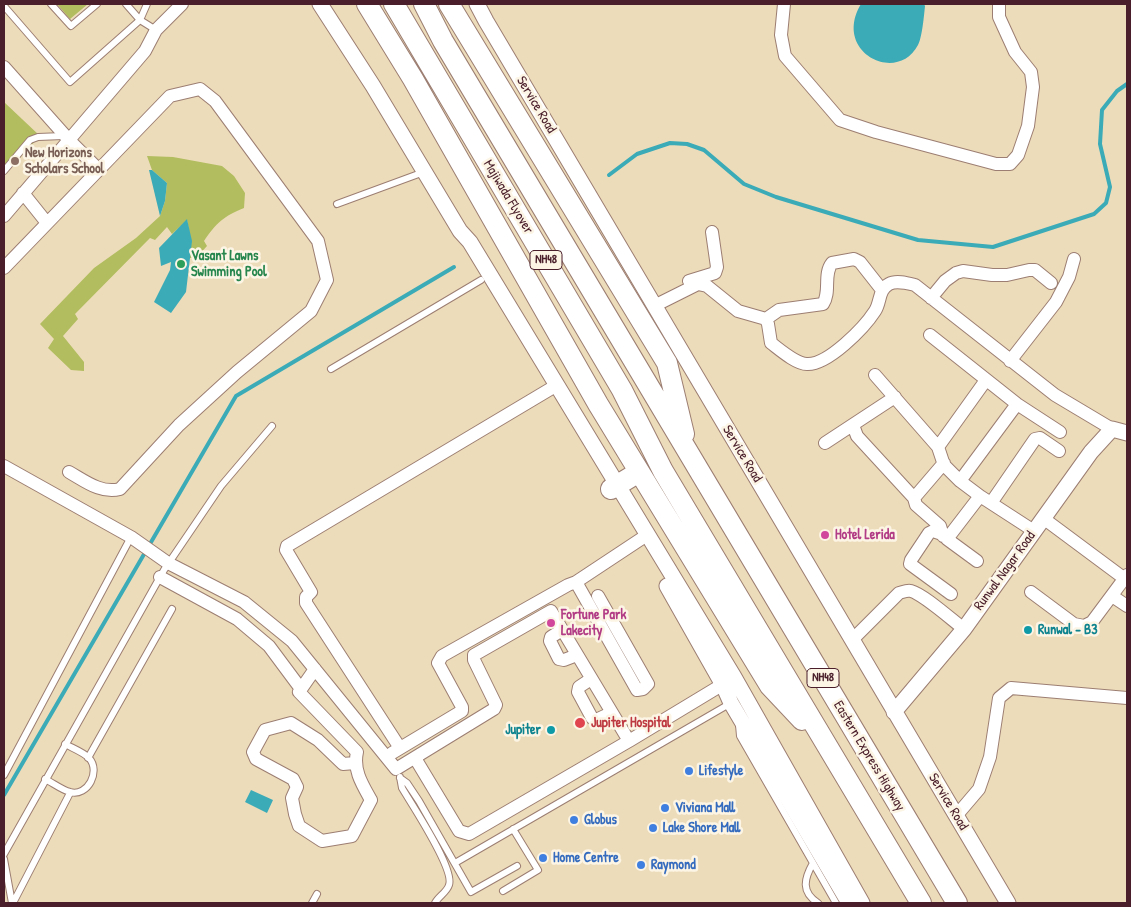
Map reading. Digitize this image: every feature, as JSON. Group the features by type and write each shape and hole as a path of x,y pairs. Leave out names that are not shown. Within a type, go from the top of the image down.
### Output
{"highway":[{"path":"367,4 413,79 598,404 770,686 827,747"},
{"name":"Majiwada Flyover","path":"394,4 622,390 663,470 827,747"},
{"name":"Majiwada Flyover","path":"424,4 443,41 689,453"},
{"path":"449,4 667,363 689,453"},
{"name":"Eastern Express Highway","path":"689,453 958,903"},
{"path":"617,492 643,477"},
{"name":"NH48","path":"827,747 921,903"}],"street":[{"path":"4,216 67,138 145,52 156,30 182,4"},
{"path":"320,4 373,86 460,231 470,242 553,387 729,681 848,903"},
{"name":"Service Road","path":"477,4 1008,903"},
{"path":"784,4 781,35 785,56 840,120 876,132 996,164 1010,164 1018,156 1028,126 1034,87 1031,72 1015,52 1000,17 998,4"},
{"path":"4,67 67,138 98,169"},
{"path":"4,268 170,96 200,89 215,101 318,241 327,280 311,311 237,372 180,425 120,489 111,491 97,488 69,472"},
{"path":"23,193 47,222"},
{"path":"460,231 461,247 553,387"},
{"path":"652,302 678,284 715,273 712,232"},
{"path":"766,319 779,310 823,304 827,298 829,267 832,263 854,259 860,262 882,290"},
{"path":"1010,361 1056,302 1069,277 1074,259"},
{"path":"931,298 950,277 963,271 1007,275 1035,270 1051,283"},
{"path":"766,319 770,343 792,358 806,364 820,360 844,346 869,320 877,308 882,290 890,283 900,282 915,285 1055,395 1112,429 1127,434"},
{"path":"652,302 698,284 707,286 738,310 766,319"},
{"path":"930,335 1017,404 1060,432"},
{"path":"875,375 938,447 944,463 960,481 1034,531"},
{"path":"938,447 986,380"},
{"path":"400,748 306,603 306,597 311,592 286,550 287,546 553,387"},
{"path":"825,443 895,397"},
{"path":"960,481 1017,404"},
{"path":"853,425 857,436 914,498 916,506 940,526 944,536"},
{"name":"Runwal Nagar Road","path":"894,712 964,629 1091,452 1112,429"},
{"path":"944,536 986,499 1035,439 1040,438 1059,451"},
{"path":"914,498 944,463"},
{"path":"4,466 131,537 168,563 244,602 292,641 398,773 415,758 494,709 496,705 474,660 474,655 550,611 629,741"},
{"path":"1031,592 1074,624 1084,626 1092,622 1126,577 1043,518"},
{"path":"951,594 910,564 929,532 933,531 944,536 977,561"},
{"path":"386,757 462,711 462,706 438,663 442,656 576,582 644,537"},
{"path":"160,577 237,619 270,646 298,693 357,752 355,763 359,779 370,800 352,836 322,841 299,826 292,798 297,787 293,779 256,759 253,752 265,730 291,723 318,740 344,764 355,763"},
{"path":"576,582 637,690 643,689 648,684 598,596"},
{"path":"852,640 899,593 905,591 912,591 920,596 964,629"},
{"path":"1112,596 1127,606"},
{"path":"298,693 315,669"},
{"path":"591,679 579,687 578,692 592,718 596,720 611,713"},
{"path":"729,681 731,703 848,903"},
{"path":"415,758 459,831 469,834 729,681"},
{"path":"956,816 979,789 990,757 999,698 1011,688 1127,698"}],"lane":[{"path":"51,4 71,26 97,4"},
{"path":"126,4 140,20 156,30"},
{"path":"4,6 70,82 140,20 147,4"},
{"path":"4,171 30,140 38,137 67,138"},
{"path":"336,204 424,172"},
{"path":"331,369 481,280"},
{"path":"4,854 168,563 221,486 272,426"},
{"path":"4,775 131,537"},
{"path":"88,758 172,609"},
{"path":"455,863 731,703"},
{"path":"740,718 740,736 813,863 848,903"},
{"path":"45,780 70,793 81,791 92,781 94,776 93,766 88,758 65,744"},
{"path":"398,773 407,783 471,892 517,866"},
{"path":"398,773 402,788 442,857 450,876 449,886 435,903"},
{"path":"13,903 70,793"},
{"path":"503,891 538,870 513,829"},
{"path":"442,857 449,852"},
{"path":"4,859 13,903"},
{"path":"813,863 807,875 806,886 810,898 818,903"},
{"path":"312,903 316,894"}],"green space":[{"path":"57,4 88,4 70,19"},
{"name":"New Horizons Scholars School","path":"4,102 40,136 4,175"},
{"path":"147,156 173,157 222,166 234,176 245,193 244,208 226,217 212,229 204,241 207,246 196,258 190,258 187,220 172,234 167,227 155,240 150,238 75,314 78,319 63,336 84,362 84,371 71,370 48,348 54,339 40,324 94,268 136,238 160,216 165,201 167,183 152,170"}],"water":[{"path":"861,4 924,4 922,32 919,42 908,57 896,62 883,62 871,58 861,49 855,36 854,21"},
{"path":"149,170 152,170 167,183 165,201 160,216"},
{"name":"Vasant Lawns Swimming Pool","path":"187,219 192,241 186,292 171,313 154,302 170,270 171,262 161,266 159,248"},
{"path":"251,790 273,800 267,813 245,802"}],"waterway":[{"path":"609,175 637,154 670,143 687,144 704,150 744,184 776,197 918,240 993,247 1094,214 1106,203 1110,187 1100,144 1102,110 1117,91 1127,84"},
{"path":"4,795 236,396 454,267"}],"place":[{"name":"New Horizons Scholars School","path":"15,161"},
{"name":"Vasant Lawns Swimming Pool","path":"181,264"},
{"name":"Hotel Lerida","path":"825,535"},
{"name":"Fortune Park Lakecity","path":"551,623"},
{"name":"Runwal - B3","path":"1028,630"},
{"name":"Jupiter Hospital","path":"580,723"},
{"name":"Jupiter","path":"551,730"},
{"name":"Lifestyle","path":"689,771"},
{"name":"Viviana Mall","path":"665,808"},
{"name":"Globus","path":"574,820"},
{"name":"Lake Shore Mall","path":"653,828"},
{"name":"Home Centre","path":"543,858"},
{"name":"Raymond","path":"641,865"}]}
